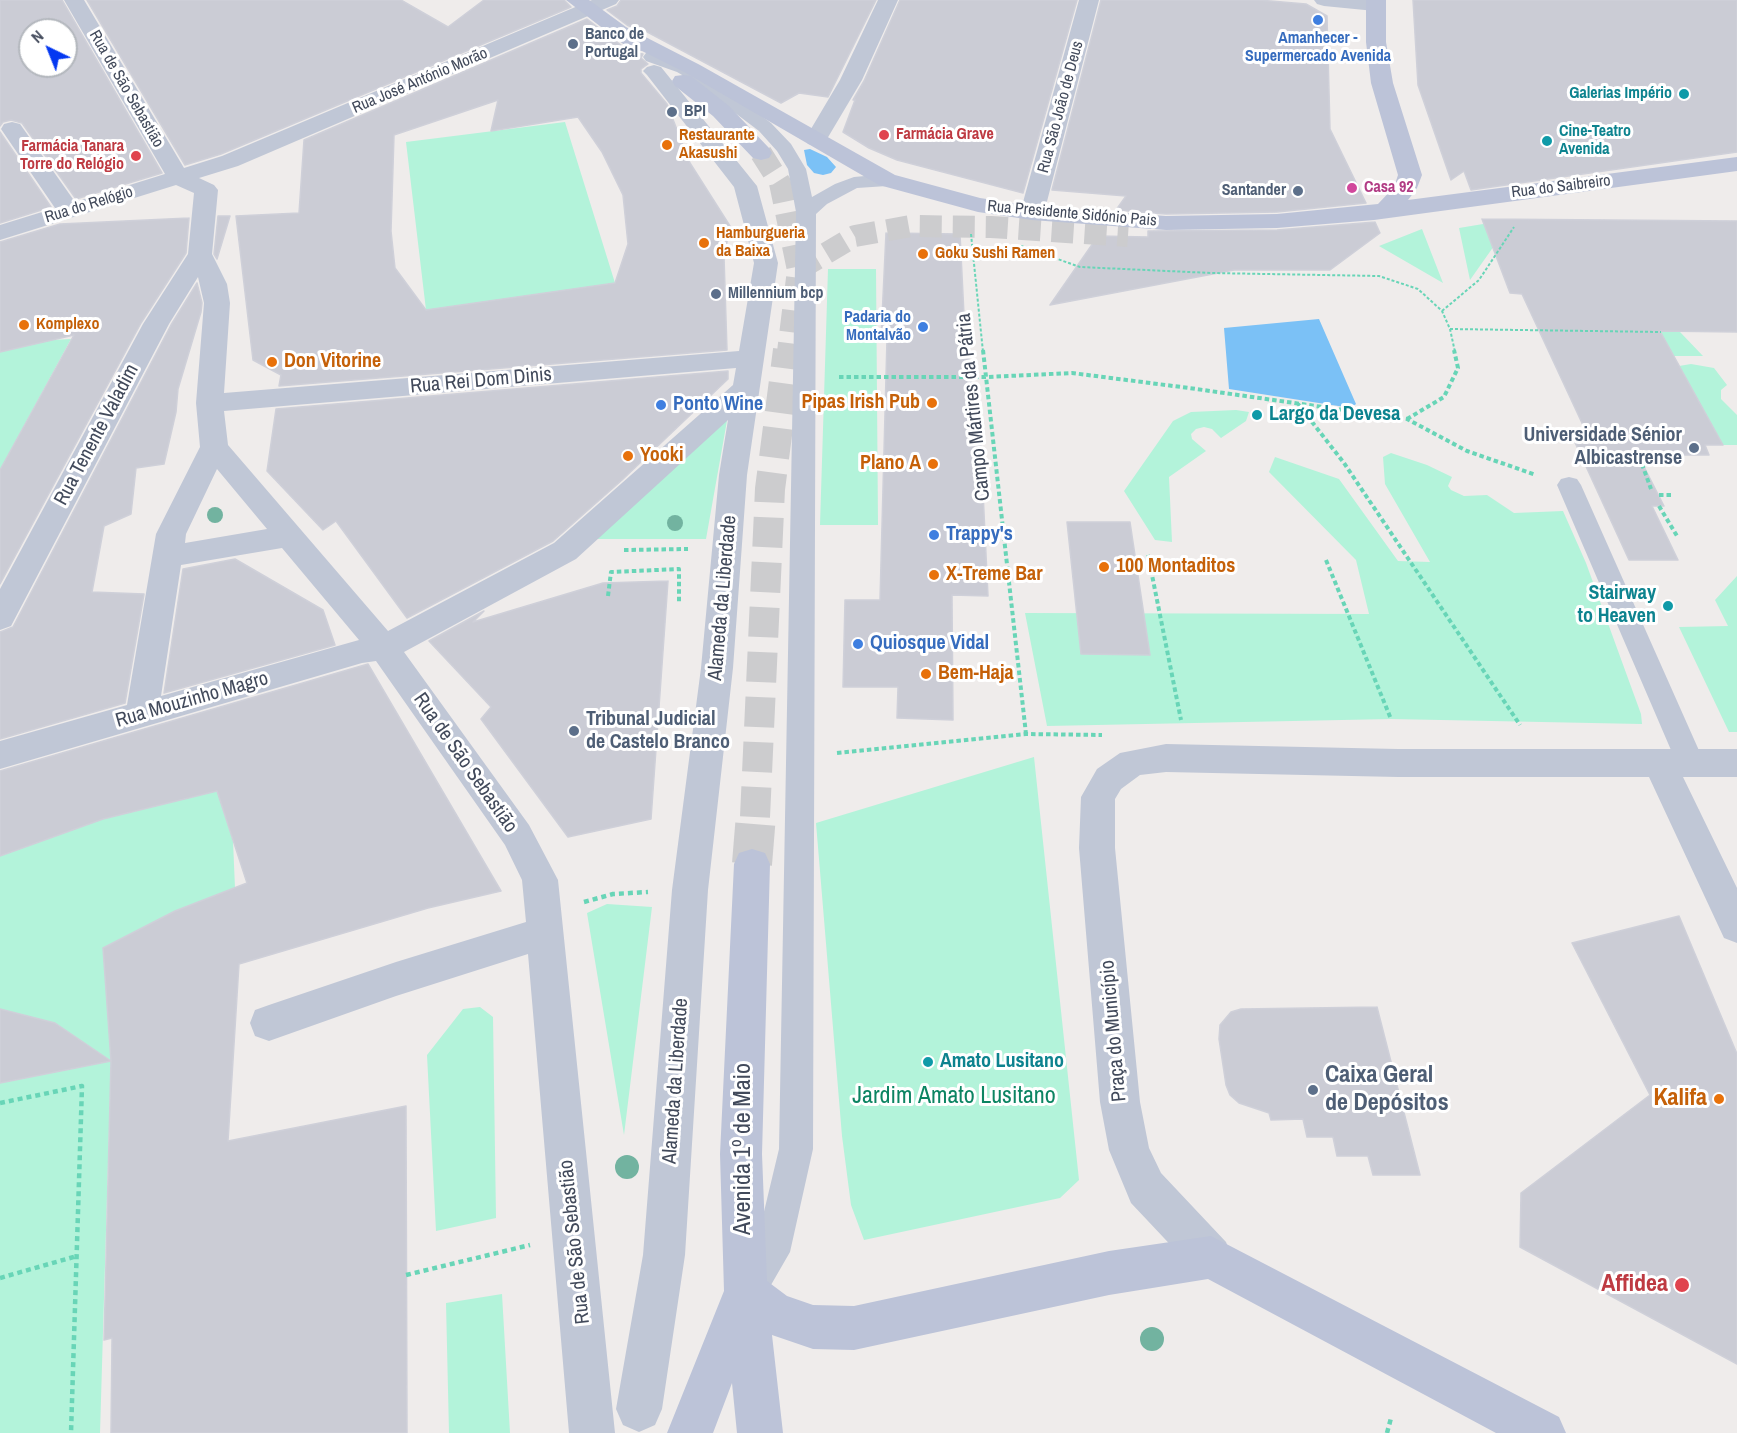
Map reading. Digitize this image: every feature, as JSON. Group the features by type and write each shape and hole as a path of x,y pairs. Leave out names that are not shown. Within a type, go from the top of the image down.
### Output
{"main road":[{"path":"1128,236 1217,239 1247,237 1312,228 1385,210 1405,188 1410,175 1382,83 1376,42 1375,2"},
{"path":"582,5 620,32 653,64 721,111 761,153"},
{"name":"Rua Presidente Sidónio Pais","path":"620,32 693,69 886,180 978,205 1032,213 1110,220 1218,223 1277,221 1385,210"},
{"name":"Rua do Saibreiro","path":"1385,210 1737,164"},
{"path":"1410,175 1441,192 1476,198"},
{"name":"Avenida 1º de Maio","path":"752,864 741,1154 746,1292 759,1433"},
{"path":"690,1433 746,1292 774,1314 813,1327 854,1328 1109,1273 1211,1257"},
{"name":"Praça do Município","path":"1211,1257 1543,1433"}],"street":[{"name":"Rua de São Sebastião","path":"74,0 178,177"},
{"name":"Rua José António Morão","path":"178,177 230,161 582,5 609,0"},
{"path":"816,139 851,80 888,0"},
{"name":"Rua São João de Deus","path":"1032,213 1089,0"},
{"path":"1324,0 1375,2"},
{"name":"Alameda da Liberdade","path":"639,1409 664,1255 690,890 717,668 734,475 766,263 745,186 653,64"},
{"path":"12,129 69,211"},
{"name":"Rua do Relógio","path":"0,233 178,177"},
{"path":"142,714 171,534 214,447 210,403 217,303 214,284 200,254 206,190 178,177"},
{"name":"Rua Tenente Valadim","path":"0,618 156,324 200,254"},
{"name":"Rua Rei Dom Dinis","path":"210,403 749,373"},
{"name":"Rua Mouzinho Magro","path":"0,755 362,651 384,648 565,551 749,373"},
{"name":"Rua de São Sebastião","path":"214,447 384,648 517,835 540,880 592,1433"},
{"path":"168,556 289,536"},
{"name":"Praça do Município","path":"1211,1257 1146,1188 1129,1150 1120,1101 1097,848 1098,797 1109,779 1132,763 1166,758 1398,763 1534,762"},
{"path":"1534,762 1737,763"},
{"path":"1675,763 1737,927"},
{"path":"269,1023 396,979 544,922"}],"lane":[{"path":"653,64 683,68 700,78 765,127 784,148 797,169 806,212 796,1149 772,1252 746,1292"},
{"path":"806,212 819,200 854,183 886,180"},
{"path":"1569,485 1675,763"}],"path":[{"path":"1442,311 1479,280 1515,225"},
{"name":"Campo Mártires da Pátria","path":"971,229 1026,735"},
{"path":"1015,244 1080,267 1211,273 1378,276 1418,289 1442,311 1450,329 1458,368 1444,396 1407,419"},
{"path":"1450,329 1661,332"},
{"path":"805,377 987,377 1072,374 1407,419 1467,452 1569,485"},
{"path":"1298,404 1344,463 1519,721 1534,762"},
{"path":"1642,464 1651,489"},
{"path":"1659,495 1672,495"},
{"path":"1659,506 1677,536"},
{"path":"565,551 728,549"},
{"path":"1148,555 1182,724"},
{"path":"1326,560 1390,720"},
{"path":"608,596 611,572 680,569 679,611"},
{"path":"799,757 1026,735 1105,735"},
{"path":"544,922 613,894 690,890"},
{"path":"0,1103 82,1086 71,1433"},
{"path":"406,1275 574,1234"},
{"path":"0,1278 77,1256"},
{"path":"1388,1433 1391,1418"}],"green space":[{"path":"565,122 615,283 426,310 406,142"},
{"path":"1513,219 1470,280 1459,228"},
{"path":"1422,229 1443,283 1379,246"},
{"path":"828,269 876,269 878,525 820,525"},
{"path":"1659,310 1703,356 1674,356 1648,311"},
{"path":"71,339 0,470 0,352 52,340"},
{"path":"1691,364 1714,368 1727,385 1721,390 1721,399 1737,415 1737,445 1723,445 1679,366"},
{"path":"1236,410 1249,412 1246,421 1221,438 1212,429 1204,427 1196,429 1191,434 1192,439 1206,451 1169,477 1172,542 1155,540 1124,491 1173,421 1191,412"},
{"path":"728,415 706,539 596,539"},
{"path":"1391,453 1427,465 1452,477 1448,486 1451,490 1464,496 1487,495 1514,513 1563,511 1586,563 1641,714 1642,724 1391,719 1047,726 1025,613 1369,614 1356,560 1269,472 1275,457 1339,479 1398,561 1430,562 1385,484 1383,457"},
{"path":"1737,576 1737,732 1729,732 1679,627 1728,626 1715,600"},
{"name":"Jardim Amato Lusitano","path":"1034,757 1079,1180 1060,1198 864,1240 851,1205 842,1136 816,823"},
{"path":"217,791 233,841 235,888 111,1061 100,1433 0,1433 0,1083 110,1061 55,1023 0,1009 0,856 103,819"},
{"path":"607,904 652,907 624,1135 587,913"},
{"path":"480,1007 493,1017 496,1218 436,1231 427,1055 463,1009"},
{"path":"502,1294 510,1433 449,1433 446,1303"}],"water":[{"path":"810,149 827,157 836,167 831,173 823,175 814,173 807,165 804,150"},
{"path":"1319,319 1356,404 1351,408 1229,389 1224,328"}],"building":[{"path":"0,0 62,0 72,18 18,18 18,78 78,78 78,28 162,173 76,199 22,123 11,120 3,122 0,126"},
{"path":"87,0 401,0 448,27 484,0 564,0 571,7 221,154 185,165"},
{"path":"621,0 876,0 828,97 799,93 781,103 636,26 637,30 627,25 607,10 617,6"},
{"path":"900,0 1077,0 1023,193 897,160 869,148 843,132 855,100 853,100 864,81"},
{"path":"1101,0 1259,0 1306,4 1327,16 1330,129 1366,203 1277,212 1166,214 1116,210 1126,196 1052,190"},
{"path":"1413,0 1737,0 1737,152 1471,190 1464,171 1451,180 1418,85"},
{"path":"587,19 630,52 643,54 641,58 648,64 641,69 641,73 667,104 690,163 730,226 724,257 727,350 279,386 281,375 253,360 236,216 299,213 304,140","holes":["498,100 491,131 578,117 602,152 623,195 628,244 615,283 426,310 395,268 391,231 394,135"]},
{"path":"0,132 51,207 0,223"},
{"path":"218,216 230,216 217,259 214,254"},
{"path":"189,218 186,253 141,323 0,584 0,470 74,335 0,352 0,242 60,224"},
{"path":"1482,219 1737,221 1737,332 1660,331 1723,445 1705,445 1709,455 1638,455 1664,506 1652,506 1678,560 1629,560 1572,436 1588,436 1522,294 1510,293"},
{"path":"1375,222 1380,233 1330,270 1234,270 1050,305 1098,236 1148,237 1148,231 1277,230"},
{"path":"886,233 960,234 964,315 975,415 979,409 988,596 952,595 953,720 897,718 898,687 843,687 845,600 880,600 887,339 881,339"},
{"path":"197,283 202,303 201,312 178,389 176,412 164,464 136,468 131,514 104,526 92,592 144,594 125,703 0,739 0,632 13,627 171,325"},
{"path":"728,371 728,379 622,480 553,541 407,618 336,521 323,530 267,471 276,409"},
{"name":"100 Montaditos","path":"1067,522 1130,522 1150,655 1081,654"},
{"path":"235,559 323,610 335,645 164,693 183,569"},
{"name":"Tribunal Judicial de Castelo Branco","path":"668,581 651,819 568,837 481,719 491,707 429,641 484,611 473,622 603,583"},
{"path":"368,664 501,891 428,908 239,964 228,1141 406,1106 407,1433 111,1433 112,1338 104,1340 111,1061 103,948 175,911 247,883 217,791 103,819 0,856 0,771"},
{"path":"1679,916 1737,1054 1737,1364 1520,1247 1521,1193 1650,1095 1572,943"},
{"name":"Caixa Geral de Depósitos","path":"1377,1007 1420,1175 1373,1175 1368,1156 1337,1156 1333,1137 1307,1137 1303,1119 1271,1120 1269,1113 1239,1103 1230,1095 1226,1085 1219,1039 1220,1025 1231,1012 1241,1009"},
{"path":"0,1009 55,1023 111,1061 0,1083"}],"tunnel":[{"path":"761,153 780,183 798,270"},
{"path":"798,270 855,236 911,226 991,227 1128,236"},
{"path":"788,352 798,270"},
{"path":"755,817 770,489 788,350"},
{"path":"752,864 756,815"}],"place":[{"name":"Amanhecer - Supermercado Avenida","path":"1318,20"},
{"name":"Banco de Portugal","path":"573,44"},
{"name":"Galerias Império","path":"1684,94"},
{"name":"BPI","path":"672,112"},
{"name":"Farmácia Grave","path":"884,135"},
{"name":"Cine-Teatro Avenida","path":"1547,141"},
{"name":"Restaurante Akasushi","path":"667,145"},
{"name":"Farmácia Tanara Torre do Relógio","path":"136,156"},
{"name":"Casa 92","path":"1352,188"},
{"name":"Santander","path":"1298,191"},
{"name":"Hamburgueria da Baixa","path":"704,243"},
{"name":"Goku Sushi Ramen","path":"923,254"},
{"name":"Millennium bcp","path":"716,294"},
{"name":"Komplexo","path":"24,325"},
{"name":"Padaria do Montalvão","path":"923,327"},
{"name":"Don Vitorine","path":"272,362"},
{"name":"Pipas Irish Pub","path":"932,403"},
{"name":"Ponto Wine","path":"661,405"},
{"name":"Largo da Devesa","path":"1257,415"},
{"name":"Universidade Sénior Albicastrense","path":"1694,448"},
{"name":"Yooki","path":"628,456"},
{"name":"Plano A","path":"933,464"},
{"name":"Trappy's","path":"934,535"},
{"name":"100 Montaditos","path":"1104,567"},
{"name":"X-Treme Bar","path":"934,575"},
{"name":"Stairway to Heaven","path":"1668,606"},
{"name":"Quiosque Vidal","path":"858,644"},
{"name":"Bem-Haja","path":"926,674"},
{"name":"Tribunal Judicial de Castelo Branco","path":"574,731"},
{"name":"Amato Lusitano","path":"928,1062"},
{"name":"Caixa Geral de Depósitos","path":"1313,1090"},
{"name":"Kalifa","path":"1719,1099"},
{"name":"Affidea","path":"1682,1285"}]}
